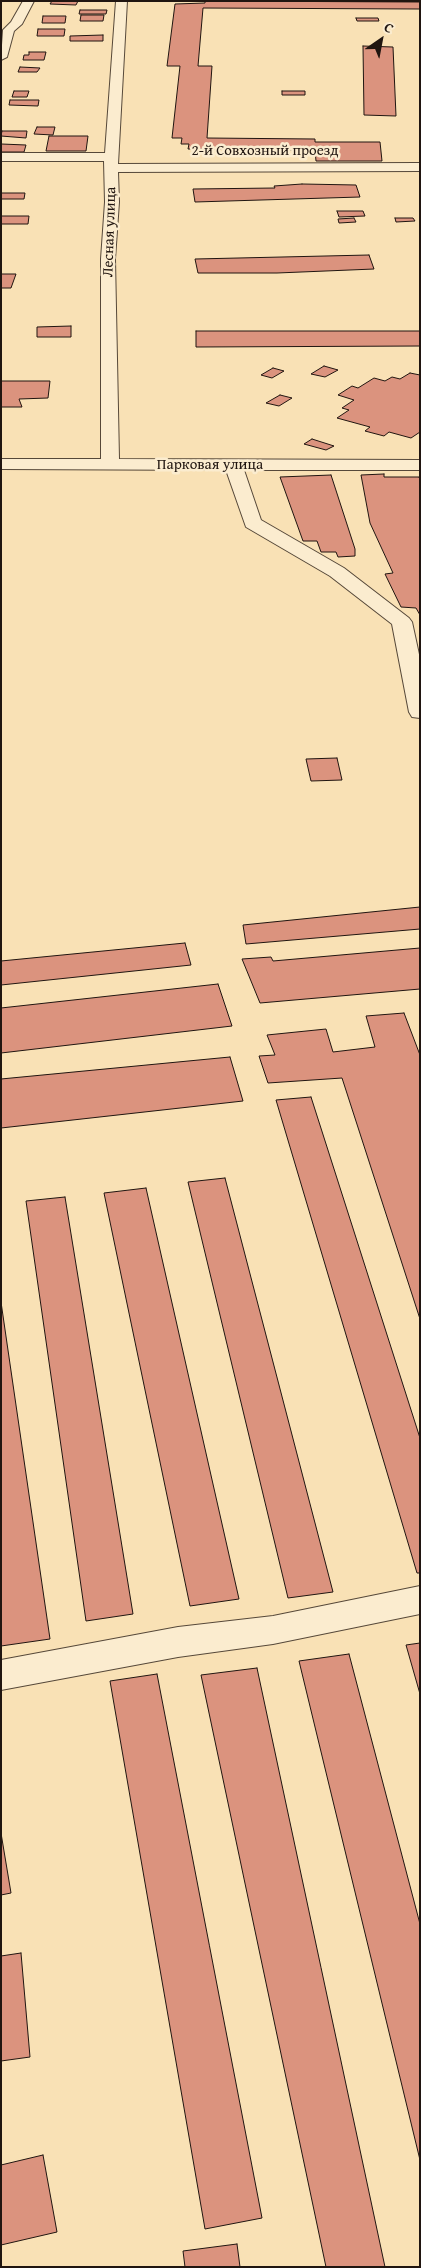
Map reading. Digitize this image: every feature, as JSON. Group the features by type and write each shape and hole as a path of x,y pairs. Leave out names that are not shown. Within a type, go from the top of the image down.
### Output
{"street":[{"path":"1,57 9,30 16,24 29,1"},
{"name":"Лесная улица","path":"110,463 108,259 112,202 111,163 122,1"},
{"path":"1,23 16,24"},
{"name":"2-й Совхозный проезд","path":"1,157 111,163 420,167"},
{"name":"Парковая улица","path":"1,464 420,465"},
{"path":"234,466 253,523 337,572 402,622 420,712"},
{"path":"1,1675 178,1642 273,1630 420,1600"}],"building":[{"path":"52,1 78,1 76,5 50,4"},
{"path":"205,1 420,2 420,9 203,8 198,66 212,66 207,138 315,139 315,142 380,142 382,161 316,161 315,150 188,149 189,144 181,144 182,138 172,138 180,66 167,66 175,4 205,3"},
{"path":"80,10 107,10 106,14 79,14"},
{"path":"81,15 104,15 103,21 80,21"},
{"path":"43,16 66,16 65,23 42,23"},
{"path":"356,18 378,18 379,21 357,21"},
{"path":"38,29 65,29 64,36 37,36"},
{"path":"103,35 103,41 70,41 70,36"},
{"path":"363,46 393,47 396,116 364,115"},
{"path":"29,52 46,52 44,60 23,60 24,55 29,55"},
{"path":"20,67 40,68 37,72 18,72"},
{"path":"14,91 29,91 27,97 12,97"},
{"path":"282,91 305,91 305,95 282,95"},
{"path":"10,100 39,100 38,106 9,105"},
{"path":"37,127 55,127 53,135 34,134"},
{"path":"2,131 27,131 26,138 1,136"},
{"path":"49,136 88,136 86,151 46,151"},
{"path":"1,144 26,145 24,152 1,152"},
{"path":"302,184 356,185 360,197 195,202 193,189 275,188 274,186"},
{"path":"1,193 25,193 24,199 1,199"},
{"path":"337,211 363,211 365,216 339,217"},
{"path":"1,216 29,216 28,224 1,224"},
{"path":"354,218 356,222 339,223 338,219"},
{"path":"395,218 413,218 415,221 396,222"},
{"path":"369,255 374,269 277,273 198,273 195,259"},
{"path":"1,274 16,274 11,288 1,288"},
{"path":"71,326 71,337 37,337 37,327"},
{"path":"196,331 420,331 420,346 196,347"},
{"path":"324,366 338,370 325,377 311,374"},
{"path":"273,368 284,371 272,378 261,375"},
{"path":"410,373 420,375 420,432 411,438 389,432 384,436 365,431 370,427 337,418 349,410 342,408 354,400 338,395 352,386 358,388 374,378 385,381 392,377 400,379"},
{"path":"1,381 50,381 48,398 19,399 22,407 1,407"},
{"path":"280,395 292,398 279,406 266,403"},
{"path":"312,439 334,446 326,450 304,444"},
{"path":"384,474 384,477 419,477 420,480 420,615 416,608 401,607 385,574 393,573 370,523 361,475"},
{"path":"331,475 355,549 355,556 338,557 336,552 321,552 317,541 303,541 280,477"},
{"path":"337,758 342,780 311,781 306,759"},
{"path":"420,907 420,929 246,944 243,925"},
{"path":"185,943 191,965 1,985 1,961"},
{"path":"420,948 420,989 260,1003 242,959 271,957 273,961"},
{"path":"218,984 232,1026 1,1053 1,1008"},
{"path":"404,1013 420,1055 420,1319 342,1078 268,1083 259,1056 275,1055 267,1035 326,1029 333,1052 375,1047 366,1016"},
{"path":"230,1057 243,1101 1,1128 1,1079"},
{"path":"311,1097 420,1438 420,1573 417,1573 276,1100"},
{"path":"225,1178 333,1592 288,1598 188,1182"},
{"path":"146,1188 239,1599 190,1606 104,1193"},
{"path":"65,1197 133,1614 86,1621 26,1201"},
{"path":"1,1302 50,1639 1,1646"},
{"path":"420,1643 420,1694 406,1645"},
{"path":"349,1654 420,1924 420,2160 299,1661"},
{"path":"257,1668 385,2267 326,2267 201,1675"},
{"path":"157,1674 262,2218 205,2229 110,1681"},
{"path":"1,1833 11,1893 1,1895"},
{"path":"21,1953 30,2057 1,2061 1,1956"},
{"path":"43,2155 57,2232 1,2245 1,2165"},
{"path":"237,2244 240,2267 185,2267 183,2251"}]}
